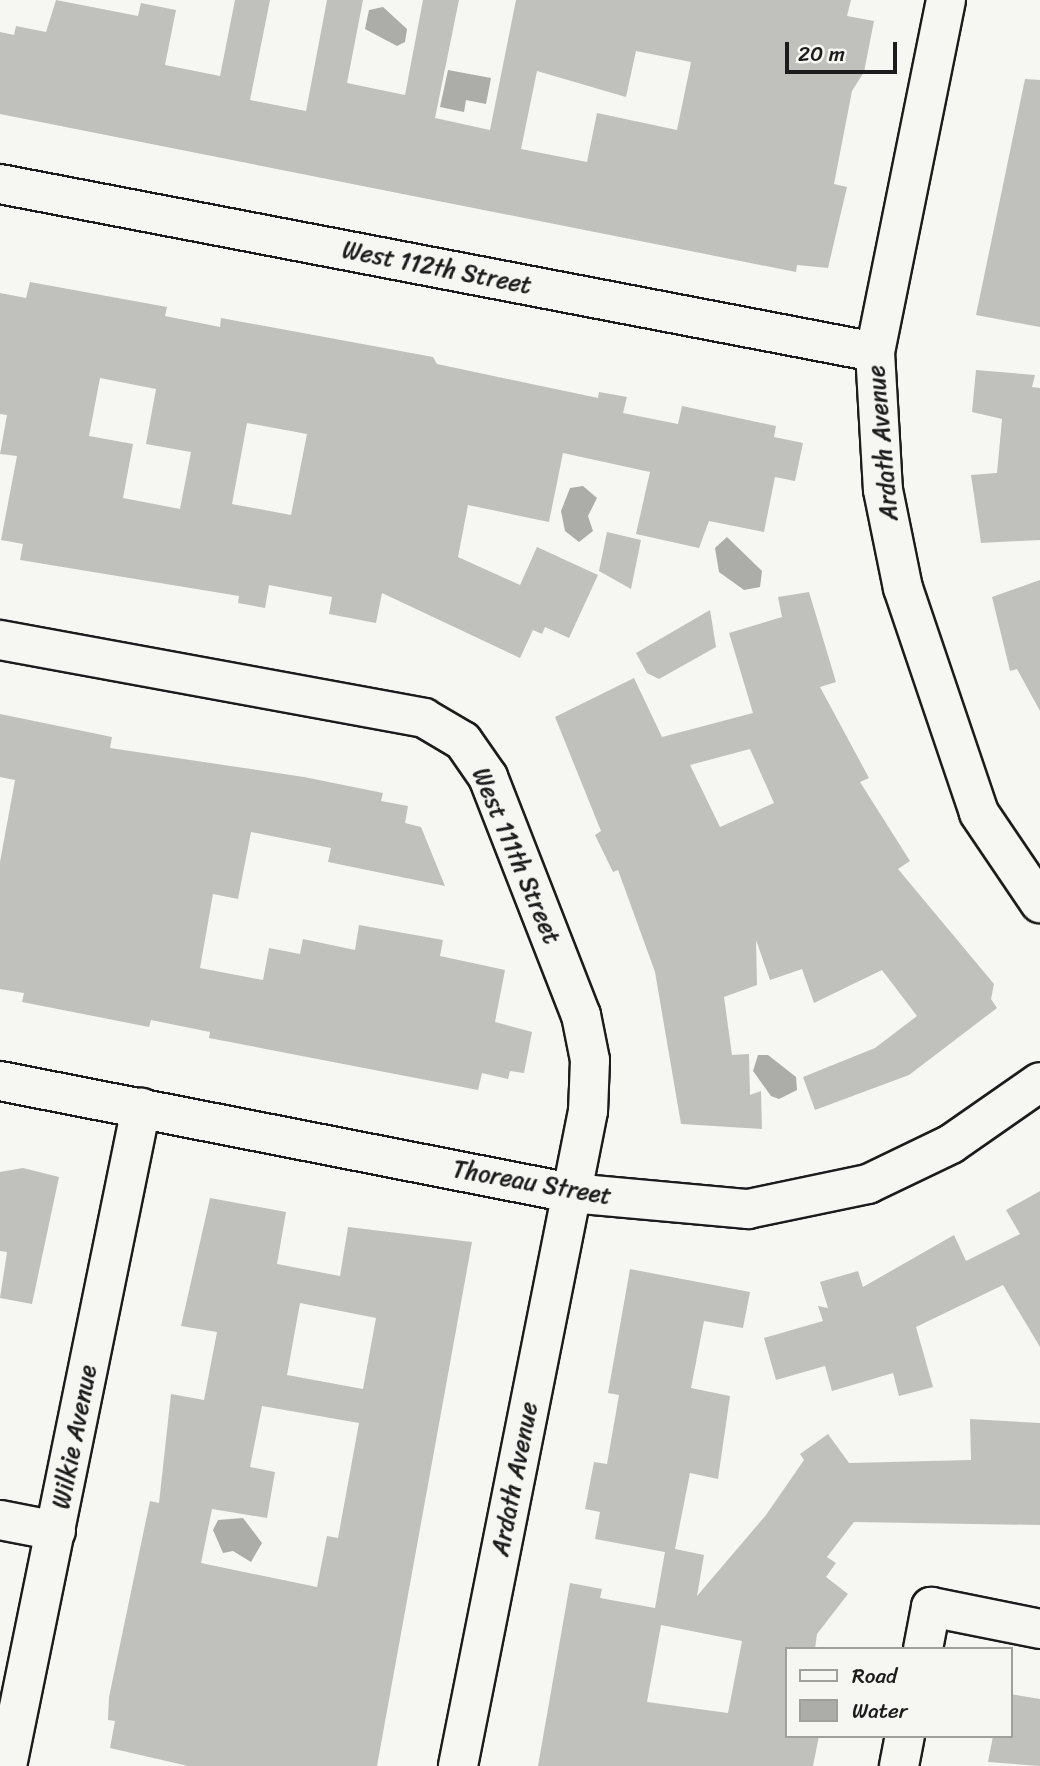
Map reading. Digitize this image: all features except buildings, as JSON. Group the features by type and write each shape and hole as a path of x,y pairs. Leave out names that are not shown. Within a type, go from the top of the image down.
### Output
{"street":[{"name":"Ardath Avenue","path":"946,0 875,352 883,490 903,588 979,813 1040,902"},
{"name":"West 112th Street","path":"0,184 875,352"},
{"name":"West 111th Street","path":"0,640 424,718 463,741 488,777 581,1015 590,1060 588,1111 571,1193"},
{"name":"Thoreau Street","path":"0,1081 571,1193 748,1209 868,1184 951,1144 1040,1083"},
{"name":"Wilkie Avenue","path":"6,1766 141,1108"},
{"name":"Ardath Avenue","path":"458,1766 571,1193"},
{"path":"0,1520 56,1531"},
{"path":"923,1647 931,1606 1040,1629"},
{"path":"899,1766 905,1738"}],"water":[{"path":"383,7 407,29 405,42 397,46 365,29 369,10"},
{"path":"448,70 491,78 486,104 466,100 464,112 440,107"},
{"path":"583,486 597,498 588,516 593,531 579,542 565,531 561,511 570,488"},
{"path":"727,537 762,571 760,587 744,590 719,572 715,548"},
{"path":"758,1055 768,1055 796,1077 797,1090 779,1099 771,1096 753,1071"},
{"path":"243,1518 262,1543 251,1562 233,1551 223,1553 213,1530 218,1520"}]}
